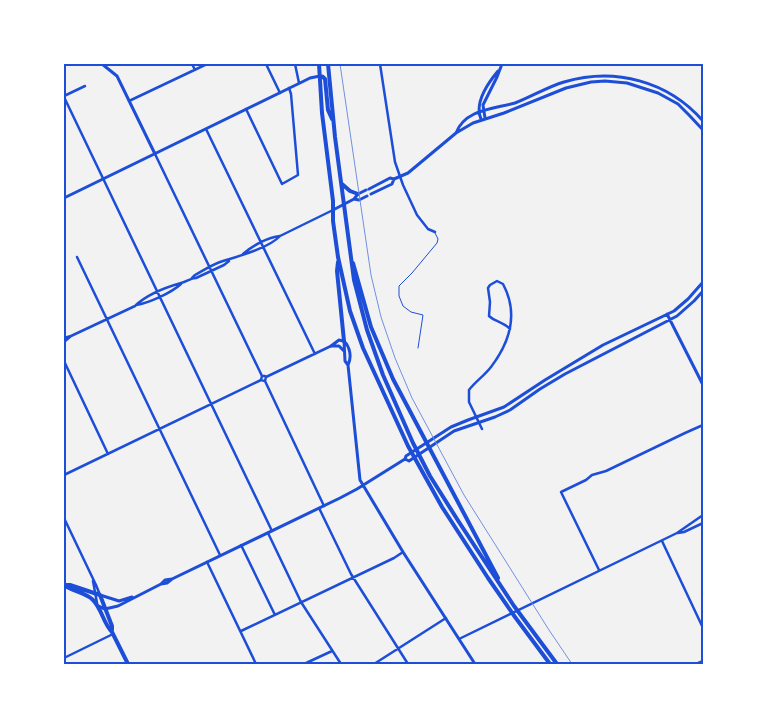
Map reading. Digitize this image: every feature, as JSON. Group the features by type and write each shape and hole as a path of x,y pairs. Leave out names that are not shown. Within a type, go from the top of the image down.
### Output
{"main road":[{"path":"319,64 322,113 328,151 333,221 338,257 350,311 362,348 408,446 448,515 515,617 550,664"},
{"path":"328,64 333,121 350,256 369,337 389,390 422,461 457,519 507,596 557,664"},
{"path":"320,76 323,76 325,79 328,110 333,121"},
{"path":"342,184 350,191 358,194"},
{"path":"350,256 381,353 397,388 507,596"},
{"path":"338,257 337,271 344,341"},
{"path":"64,585 70,585 97,594 128,664"},
{"path":"64,585 88,596 98,606 108,628 113,633"}],"street":[{"path":"102,64 117,76 262,376 266,377 331,346 339,340 344,341 349,348 350,361 348,365"},
{"path":"192,64 195,70"},
{"path":"129,101 207,64"},
{"path":"266,64 280,93"},
{"path":"295,64 300,83"},
{"path":"380,64 393,157 402,185 419,218 428,229 435,232"},
{"path":"483,119 484,102 502,64"},
{"path":"483,119 478,112 478,106 492,79 500,69"},
{"path":"64,198 289,88 310,78 320,76"},
{"path":"456,133 466,119 478,112 516,102 562,83 582,78 605,76 650,84 684,103 703,121"},
{"path":"243,254 248,254 354,199 358,194 390,178 394,179 408,173 472,122 504,113 566,88 591,82 636,85 667,97 685,111 703,130"},
{"path":"85,86 64,96 272,531"},
{"path":"246,109 282,184 298,175 289,88"},
{"path":"206,129 315,354"},
{"path":"354,199 359,200 392,184 394,179"},
{"path":"64,338 142,304 158,294 224,265 275,236 280,236"},
{"path":"77,257 220,555"},
{"path":"482,429 469,402 469,390 491,367 505,343 510,329 512,319 510,299 504,284 497,281 488,288 490,302 488,316 505,324 510,329"},
{"path":"64,518 92,577 98,606 105,609 118,606 161,584 165,580 172,579 324,506 405,459 406,456 451,427 504,407 602,345 674,311 703,282"},
{"path":"405,459 409,460 454,431 510,410 565,374 682,312 703,291"},
{"path":"667,314 703,385"},
{"path":"64,342 71,336"},
{"path":"344,341 359,477 403,552 475,664"},
{"path":"331,346 339,346 345,352"},
{"path":"64,361 108,454"},
{"path":"64,475 260,380 262,376"},
{"path":"266,377 265,381 324,506"},
{"path":"260,380 265,381"},
{"path":"600,570 562,492 592,475 606,471 703,425"},
{"path":"319,508 353,577 408,664"},
{"path":"459,639 677,533 703,515"},
{"path":"677,533 684,532 703,523"},
{"path":"268,533 301,602 341,664"},
{"path":"661,541 703,628"},
{"path":"241,545 275,615"},
{"path":"241,631 403,552"},
{"path":"207,562 256,664"},
{"path":"97,594 119,601 135,597"},
{"path":"374,664 446,618"},
{"path":"64,658 113,633"},
{"path":"304,664 332,651"},
{"path":"696,664 703,661"}],"lane":[{"path":"418,348 423,315 411,312 403,306 399,289 401,283 437,243 438,239 435,232"}],"railway":[{"path":"340,64 371,275 381,317 395,358 412,398 464,495 572,664"}]}
